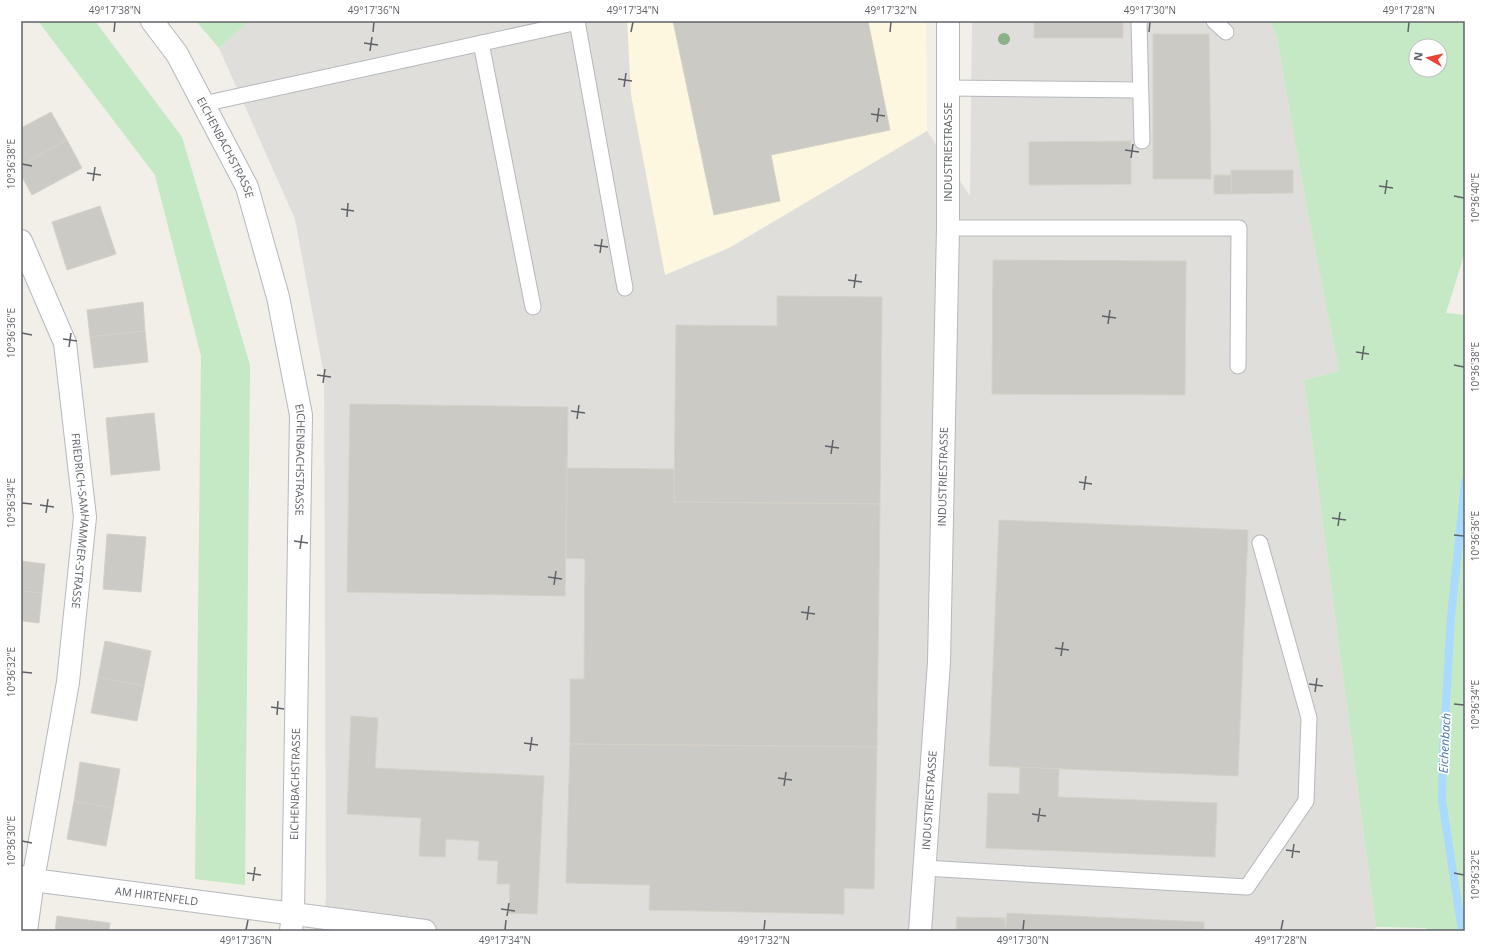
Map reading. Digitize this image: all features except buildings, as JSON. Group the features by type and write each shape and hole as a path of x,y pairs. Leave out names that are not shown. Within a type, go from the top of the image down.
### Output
{"street":[{"name":"EICHENBACHSTRASSE","path":"152,21 177,54 246,187 278,297 301,415 292,922"},
{"name":"INDUSTRIESTRASSE","path":"920,931 939,662 948,228 948,21"},
{"name":"FRIEDRICH-SAMHAMMER-STRASSE","path":"21,241 65,343 85,517 68,682 27,878 26,931"},
{"name":"AM HIRTENFELD","path":"27,878 292,922 425,931"}],"lane":[{"path":"1139,21 1142,141"},
{"path":"1214,21 1226,32"},
{"path":"203,104 578,22 625,288"},
{"path":"481,43 533,307"},
{"path":"948,88 1140,90"},
{"path":"948,228 1239,228 1238,366"},
{"path":"924,868 1247,888 1306,801 1308,718 1260,543"}],"shaded area":[{"path":"249,21 627,21 631,95 665,275 729,248 927,131 970,196 972,21 1270,21 1277,37 1304,193 1339,371 1304,380 1376,927 1374,931 322,931 326,898 324,375 295,219 219,48"},
{"path":"627,21 926,21 927,131 729,248 665,275 631,95"}],"green space":[{"path":"38,21 95,21 182,137 250,365 245,885 195,879 201,356 155,175"},
{"path":"196,21 249,21 219,48"},
{"path":"1270,21 1465,21 1465,252 1446,313 1465,315 1465,931 1427,931 1426,928 1376,927 1304,380 1339,371 1304,193 1277,37"}],"waterway":[{"name":"Eichenbach","path":"1462,931 1442,800 1443,754 1451,617 1465,482"}]}
